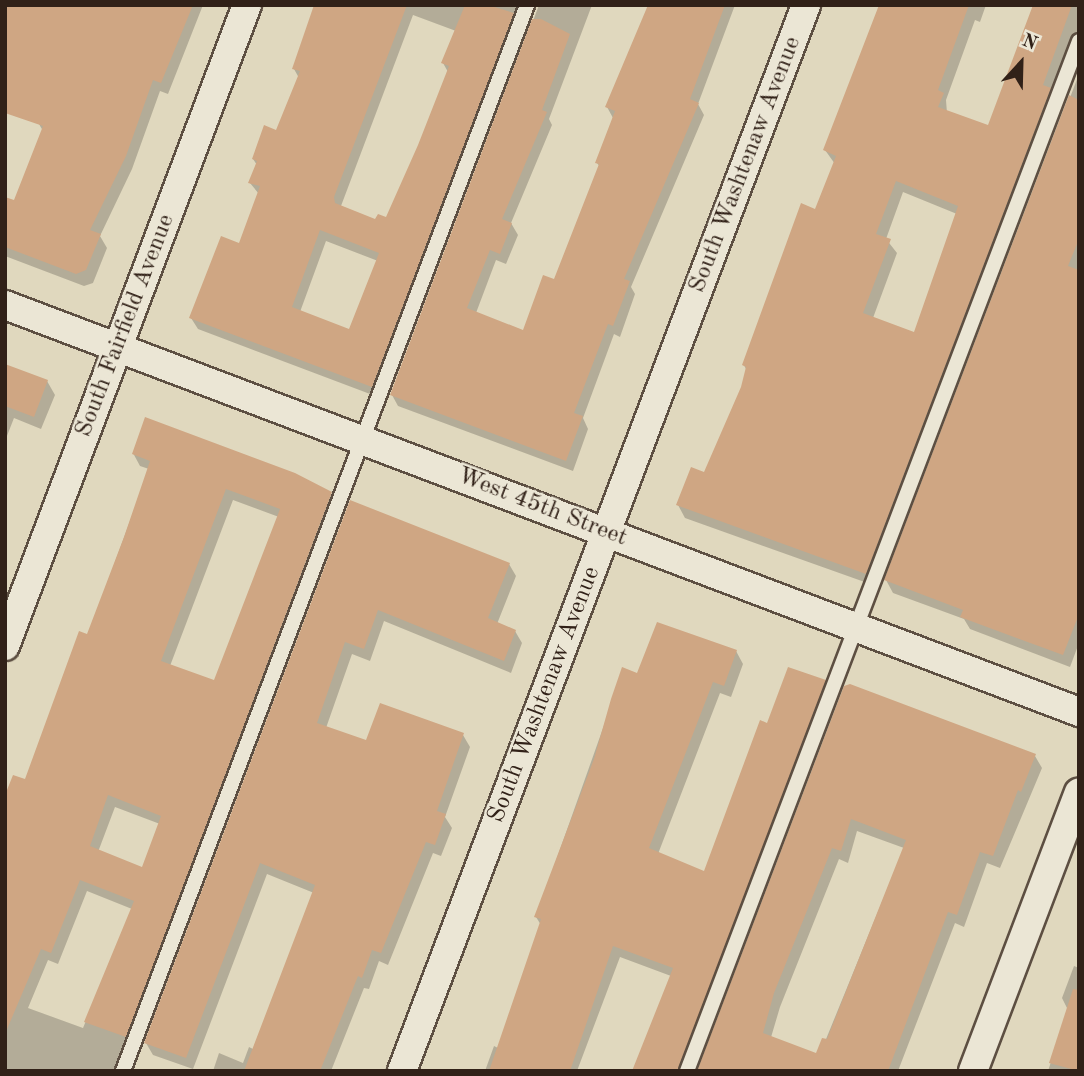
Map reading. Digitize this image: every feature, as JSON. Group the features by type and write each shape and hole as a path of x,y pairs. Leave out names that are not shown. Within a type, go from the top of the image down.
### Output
{"street":[{"name":"South Fairfield Avenue","path":"5,646 247,5"},
{"name":"South Washtenaw Avenue","path":"402,1071 806,5"},
{"name":"West 45th Street","path":"5,305 1079,712"},
{"path":"973,1071 1079,792"}],"lane":[{"path":"123,1071 527,5"},
{"path":"687,1071 1079,41"}],"building":[{"path":"5,5 193,5 161,83 153,80 126,156 90,230 101,234 86,270 76,274 5,247 5,197 14,200 43,126 5,113"},
{"path":"314,5 407,5 334,197 335,203 375,219 378,214 386,217 449,66 441,63 465,5 488,5 514,13 372,387 189,318 221,236 239,243 260,186 248,183 257,161 252,159 264,125 276,130 300,71 292,69","holes":["320,230 379,253 349,329 292,307"]},
{"path":"648,5 725,5 690,99 699,103 624,279 630,281 613,326 608,324 574,413 583,416 566,461 390,395 532,19 541,19 570,34 542,110 547,112 502,219 512,223 500,254 490,250 467,308 523,330 543,275 554,279 599,164 595,163 615,111 605,107"},
{"path":"879,5 969,5 938,90 944,93 938,107 988,125 1033,5 1072,5 1043,85 1051,88 866,574 676,505 691,467 704,472 741,387 746,367 742,365 801,203 815,209 836,156 823,150","holes":["896,181 958,206 914,332 863,313 891,239 876,234"]},
{"path":"1069,95 1079,100 1079,239 1068,266 1079,270 1079,614 1063,655 960,617 963,610 884,580"},
{"path":"5,364 48,380 34,417 5,406"},
{"path":"145,417 295,473 332,492 126,1037 84,1022 134,901 80,880 51,953 41,949 5,1034 5,795 13,775 25,779 79,631 87,634 124,537 150,461 132,454","holes":["226,489 280,509 214,680 161,661","108,795 161,816 142,867 90,846"]},
{"path":"350,500 510,563 488,618 516,630 504,661 378,610 364,649 345,642 317,723 366,740 380,703 464,733 437,811 446,814 435,845 426,842 381,953 372,950 362,978 358,976 320,1071 244,1071 315,885 260,863 186,1058 144,1043"},
{"path":"657,622 737,650 724,686 713,682 649,848 704,871 760,720 767,723 788,667 826,680 678,1071 632,1071 673,968 613,946 570,1071 489,1071 541,919 534,917 594,759 622,667 637,673"},
{"path":"850,684 1036,754 1021,792 1018,790 993,856 980,852 957,915 948,912 888,1071 697,1071 844,686","holes":["851,819 906,840 827,1039 822,1038 816,1053 763,1033 774,993 832,848 841,851"]},
{"path":"1073,989 1079,990 1079,1071 1049,1063"}]}
